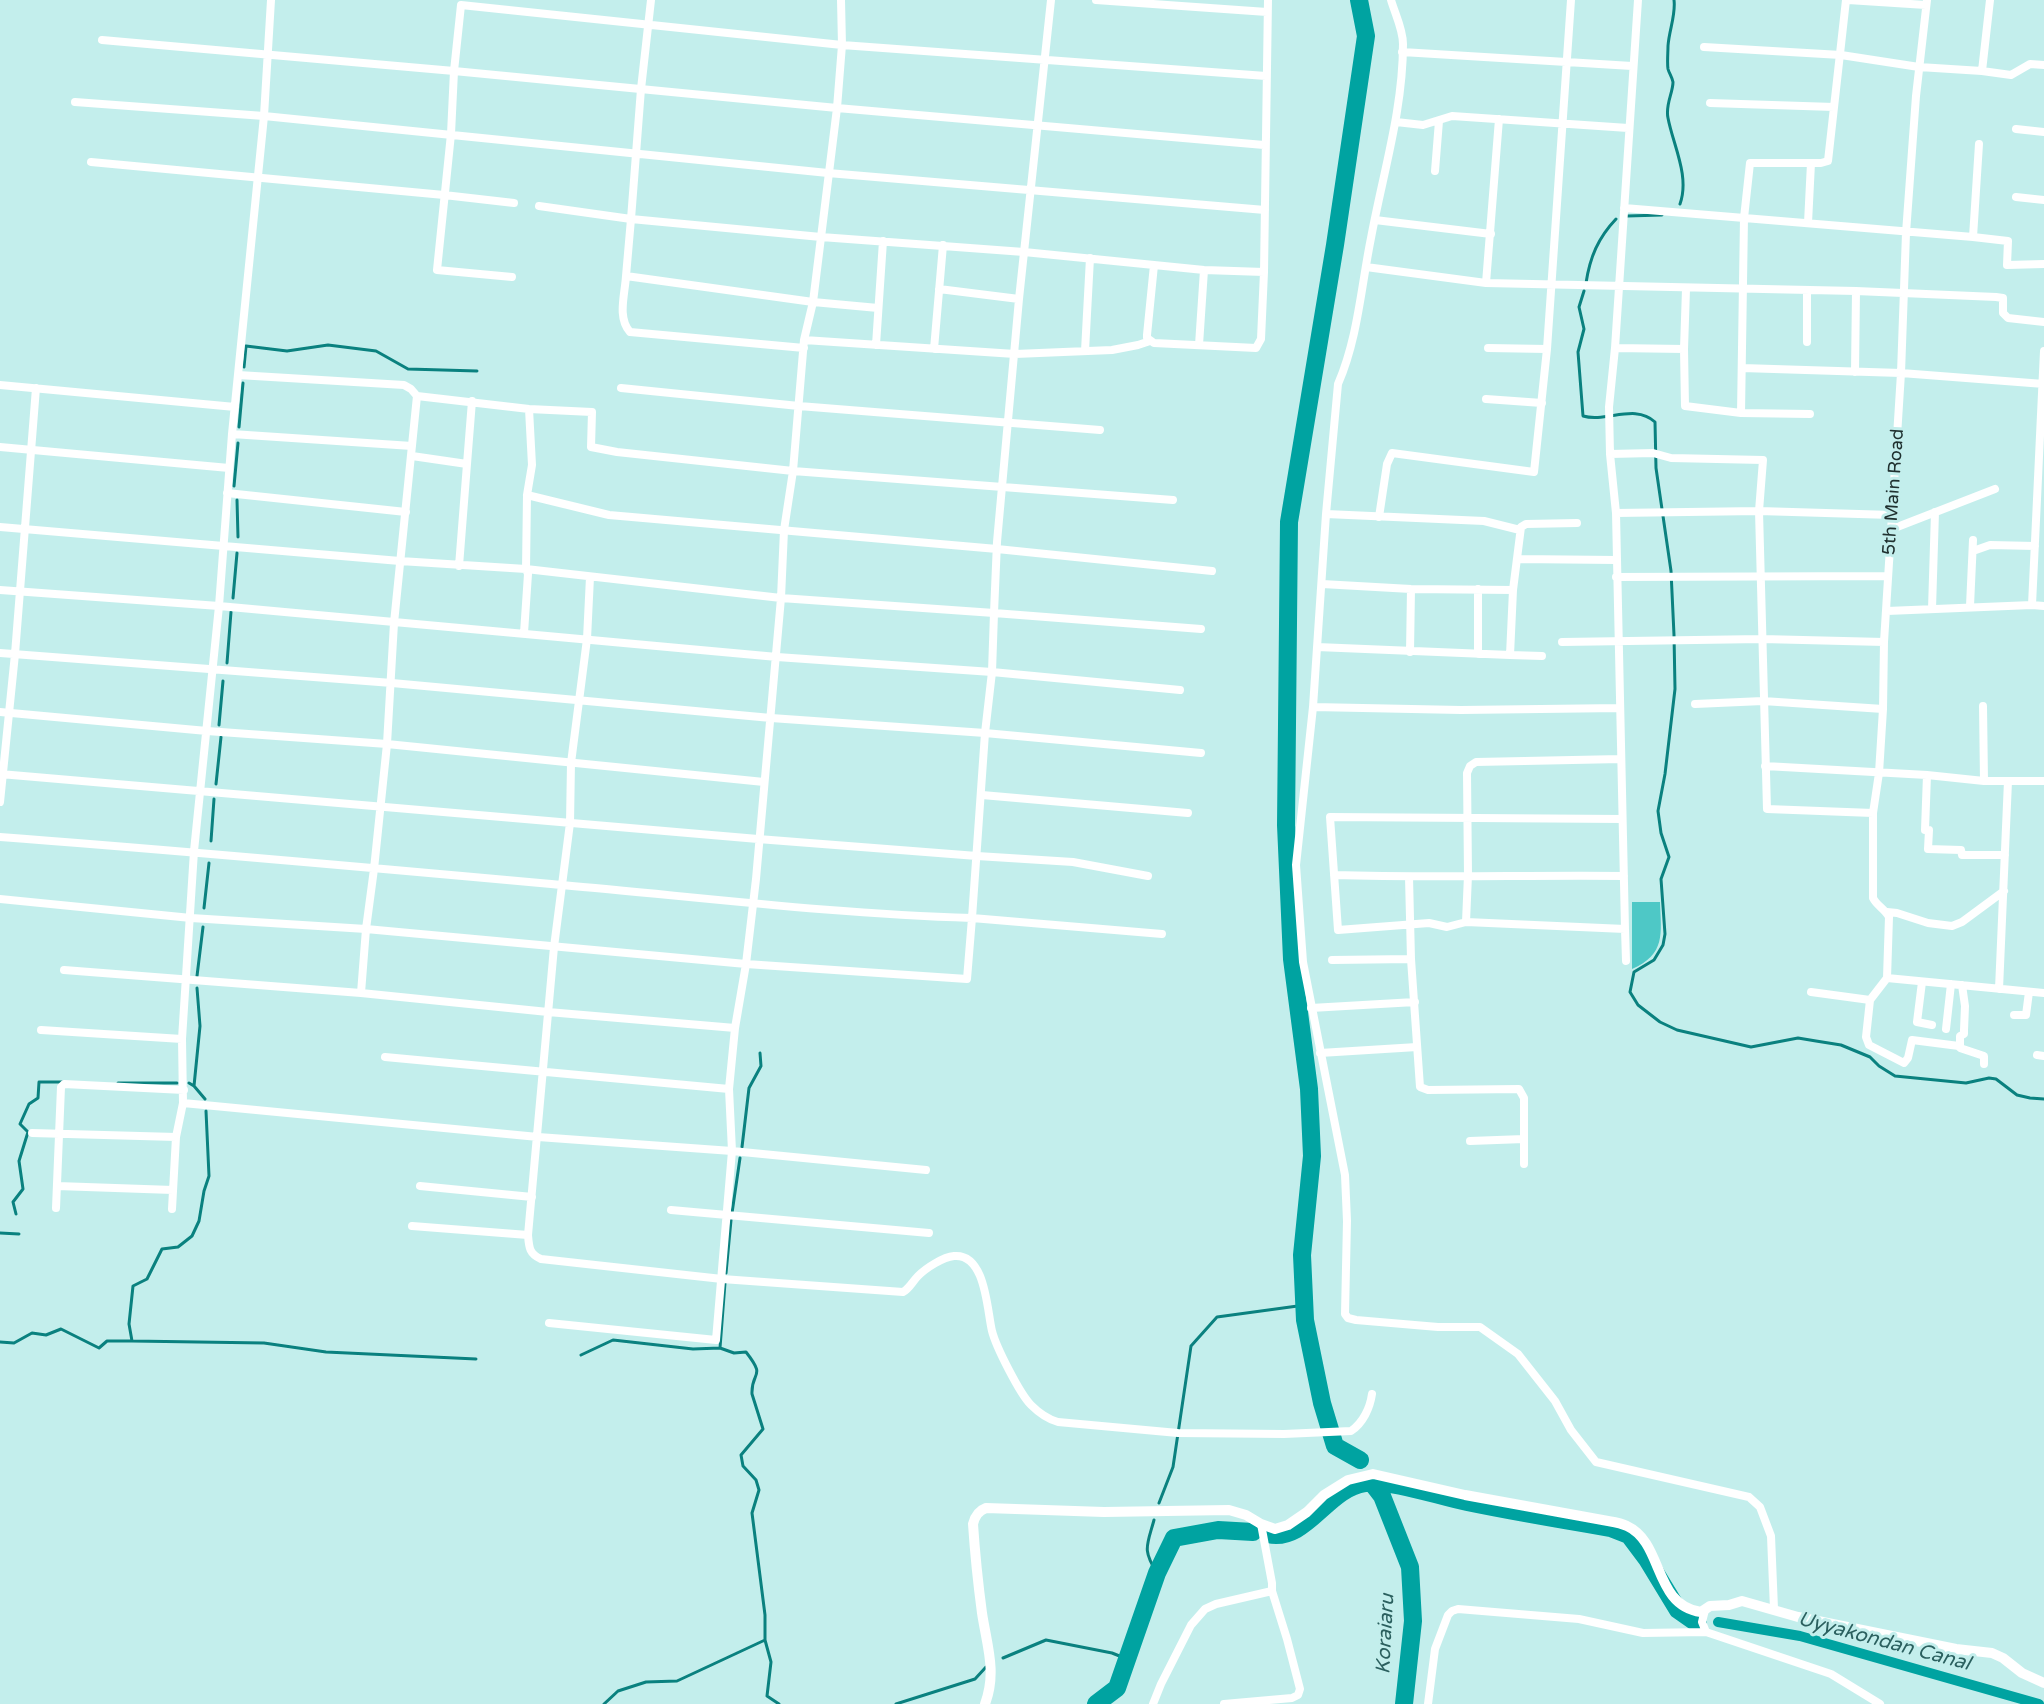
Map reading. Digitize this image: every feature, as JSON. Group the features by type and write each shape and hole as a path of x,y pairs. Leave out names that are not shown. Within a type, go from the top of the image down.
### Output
{"street":[{"path":"172,1209 176,1137 184,1090 182,1040 194,851 219,606 232,434 256,178 264,116 271,0"},
{"path":"651,0 622,315 624,326 630,332 804,344 876,345 1015,354 1112,350 1150,341 1250,348 1256,348 1259,345 1264,272 1264,146 1268,0"},
{"path":"549,1323 716,1340 732,1151 729,1089 735,1028 746,964 756,879 782,598 784,530 793,471 804,344 813,302 837,108 842,45 841,0"},
{"path":"0,898 190,918 366,929 746,964 967,979 985,733 992,672 1002,486 1019,299 1051,0"},
{"path":"1096,0 1267,12"},
{"path":"1391,0 1402,35 1396,122 1375,220 1355,334 1347,364 1338,384 1326,514 1314,707 1296,865 1303,962 1345,1175 1347,1221 1344,1308 1348,1318 1356,1320 1438,1327 1480,1327 1518,1354 1555,1401 1570,1431 1596,1462 1749,1497 1760,1507 1771,1536 1774,1609"},
{"path":"1379,517 1387,464 1392,453 1534,472 1547,350 1571,0"},
{"path":"1626,961 1616,513 1610,454 1609,407 1638,0"},
{"path":"1741,413 1744,218 1750,163 1828,161 1847,0 1926,2"},
{"path":"1982,71 1990,0"},
{"path":"512,277 437,270 451,134 461,2 649,26 842,45 1266,76"},
{"name":"5th Main Road","path":"1887,978 1889,917 1873,898 1873,813 1879,773 1883,709 1884,642 1901,373 1906,233 1926,2"},
{"path":"102,40 1264,146"},
{"path":"1704,47 1841,55 1919,67 2011,75 2030,64 2044,65"},
{"path":"1402,52 1632,66"},
{"path":"75,102 264,116 828,173 1265,210"},
{"path":"1710,103 1834,107"},
{"path":"1396,122 1423,125 1452,116 1628,128"},
{"path":"1486,284 1499,119"},
{"path":"1435,171 1439,121"},
{"path":"2016,129 2044,132"},
{"path":"1973,237 1979,144"},
{"path":"91,162 514,203"},
{"path":"1808,223 1811,163"},
{"path":"2016,197 2044,200"},
{"path":"539,206 630,219 821,237 943,245 1204,270 1264,272"},
{"path":"1624,208 2008,241 2007,264 2044,264"},
{"path":"1375,220 1491,234"},
{"path":"876,345 883,241"},
{"path":"934,349 943,245"},
{"path":"1085,351 1090,258"},
{"path":"1150,341 1147,334 1154,264"},
{"path":"1366,267 1486,284 1856,291 2003,298 2003,313 2008,318 2044,322"},
{"path":"1199,345 1204,270"},
{"path":"626,276 813,302 878,308"},
{"path":"939,289 1019,299"},
{"path":"1686,289 1685,406 1741,413 1810,414"},
{"path":"1807,291 1807,342"},
{"path":"1856,291 1856,372"},
{"path":"1488,348 1547,350"},
{"path":"1615,348 1684,349"},
{"path":"2032,605 2040,506 2044,351"},
{"path":"1742,368 1901,373 2043,384"},
{"path":"238,375 404,385 411,388 417,396 394,623 392,683 381,808 366,929 361,993"},
{"path":"0,385 235,407"},
{"path":"0,802 5,713 15,654 36,388"},
{"path":"621,388 799,406 1100,430"},
{"path":"417,396 529,409 592,412 591,447 617,452 793,471 1173,500"},
{"path":"1486,399 1542,403"},
{"path":"459,566 472,401"},
{"path":"524,633 528,574 526,569 527,495 532,465 529,409"},
{"path":"232,434 412,446"},
{"path":"0,447 230,468"},
{"path":"1610,454 1653,453 1671,458 1763,460 1759,511 1767,809 1873,813"},
{"path":"412,456 467,464"},
{"path":"1892,529 1995,489"},
{"path":"227,493 406,512"},
{"path":"527,495 609,515 997,549 1212,572"},
{"path":"1616,513 1759,511 1892,515"},
{"path":"1932,609 1935,512"},
{"path":"1326,514 1484,521 1520,530"},
{"path":"1510,655 1513,590 1520,530 1526,524 1577,523"},
{"path":"0,527 459,566 526,569 782,598 1201,628"},
{"path":"1970,606 1973,540"},
{"path":"1973,551 1990,544 2035,546"},
{"path":"1517,559 1616,560"},
{"path":"1617,577 1888,576"},
{"path":"590,577 587,639 571,763 570,824 554,947 528,1235 529,1248 533,1256 541,1259 722,1279 903,1292 919,1275 943,1259 956,1255 966,1258 975,1266 985,1288 992,1332 1000,1352 1029,1404 1048,1419 1058,1422 1178,1433 1284,1434 1311,1431 1352,1431 1363,1419 1371,1403 1372,1394"},
{"path":"1322,584 1411,589 1513,590"},
{"path":"1410,652 1411,589"},
{"path":"1478,589 1478,654"},
{"path":"0,590 219,606 777,657 992,672 1180,690"},
{"path":"1887,611 1970,606 2044,606"},
{"path":"1562,642 1762,639 1884,642"},
{"path":"1317,647 1542,656"},
{"path":"0,653 392,683 771,718 985,733 1201,753"},
{"path":"1695,704 1763,701 1883,709"},
{"path":"1983,706 1984,781"},
{"path":"1314,707 1461,710 1620,708"},
{"path":"5,713 387,744 764,782"},
{"path":"1466,922 1467,773 1470,766 1476,762 1621,759"},
{"path":"1765,766 1927,775 1984,781 2044,782"},
{"path":"1,774 759,840 1073,862 1148,876"},
{"path":"1927,775 1925,830 1929,830 1928,849 1961,850 1962,855 2005,855"},
{"path":"1998,989 2008,781"},
{"path":"981,795 1188,813"},
{"path":"1622,819 1330,817 1338,930 1429,923 1447,927 1466,922 1625,928"},
{"path":"0,837 194,851 752,904 874,914 972,918 1162,934"},
{"path":"1334,875 1624,876"},
{"path":"1409,877 1411,959 1420,1087 1423,1089 1519,1089 1524,1098 1524,1164"},
{"path":"1887,912 1928,923 1952,926 1962,922 2004,891"},
{"path":"1332,960 1411,959"},
{"path":"64,970 361,993 735,1028"},
{"path":"1959,1046 1912,1040 1908,1058 1904,1063 1900,1062 1869,1045 1866,1037 1870,1000 1887,978 2044,993"},
{"path":"1922,982 1917,1022 1932,1025"},
{"path":"1946,1029 1951,984"},
{"path":"1962,985 1964,1034 1960,1036 1959,1046 1961,1050 1984,1056 1984,1064"},
{"path":"1811,992 1870,1000"},
{"path":"2014,1015 2026,1015 2029,992"},
{"path":"1311,1008 1415,1002"},
{"path":"41,1029 182,1040"},
{"path":"1320,1053 1417,1047"},
{"path":"385,1057 729,1089"},
{"path":"56,1208 60,1093 64,1084 184,1090"},
{"path":"183,1103 538,1137 732,1151 926,1170"},
{"path":"32,1133 176,1137"},
{"path":"1470,1140 1524,1139"},
{"path":"57,1186 173,1190"},
{"path":"420,1186 532,1197"},
{"path":"671,1210 929,1233"},
{"path":"412,1226 528,1235"},
{"path":"985,1704 991,1688 991,1667 982,1613 973,1524 980,1510 986,1508 1164,1512 1229,1510 1246,1515 1275,1529 1288,1525 1307,1512 1348,1479 1373,1474 1465,1495 1628,1526 1640,1536 1677,1602 1689,1610 1701,1612 1710,1606 1729,1605 1742,1601 1798,1617 1956,1650 1992,1653 2003,1658 2022,1673 2044,1683"},
{"path":"1224,1704 1292,1698 1298,1695 1300,1689 1272,1591 1261,1524"},
{"path":"1153,1704 1191,1625 1204,1610 1216,1604 1272,1591"},
{"path":"1428,1704 1435,1649 1448,1615 1458,1610 1579,1619 1643,1633 1706,1632 1831,1674 1880,1704"},
{"path":"1705,1610 1702,1622 1706,1632"}],"shaded area":[{"path":"1632,902 1660,902 1661,933 1656,950 1651,957 1632,969"}],"waterway":[{"path":"1359,0 1366,36 1335,245 1289,522 1286,825 1292,959 1309,1089 1312,1156 1302,1255 1305,1320 1322,1403 1335,1446 1360,1460"},
{"path":"1674,0 1668,60 1668,69 1673,82 1667,113 1682,172 1683,193 1680,204"},
{"path":"1627,216 1662,215"},
{"path":"1586,283 1596,248 1604,233 1616,219"},
{"path":"1584,291 1579,307 1584,329 1578,352 1583,416 1639,414 1655,422 1656,468 1671,571 1675,689 1665,774 1658,811 1661,833 1669,857 1661,879 1665,934 1663,945 1654,960 1634,972 1630,992 1638,1005 1660,1022 1677,1030 1751,1047 1798,1038 1841,1045 1870,1057 1895,1076 1966,1083 1989,1078 1996,1079 2017,1095 2044,1099"},
{"path":"244,367 246,346 287,351 328,345 376,351 408,369 477,371"},
{"path":"239,427 243,383"},
{"path":"234,486 238,443"},
{"path":"237,500 238,537"},
{"path":"233,598 237,553"},
{"path":"227,663 231,612"},
{"path":"219,725 223,681"},
{"path":"216,784 221,737"},
{"path":"211,841 214,799"},
{"path":"204,908 209,863"},
{"path":"197,976 203,927"},
{"path":"194,1086 200,1026 197,988"},
{"path":"742,1147 749,1088 761,1066 760,1053"},
{"path":"16,1214 13,1202 23,1189 19,1161 28,1132 20,1124 29,1104 38,1098 39,1082 63,1082"},
{"path":"118,1083 177,1083"},
{"path":"189,1083 205,1099"},
{"path":"0,1342 14,1343 32,1333 46,1335 61,1329 99,1348 107,1341 132,1341 129,1324 133,1286 147,1279 162,1249 178,1247 192,1236 199,1221 209,1176 206,1111"},
{"path":"732,1213 740,1158"},
{"path":"726,1273 731,1220"},
{"path":"0,1233 19,1234"},
{"path":"720,1348 725,1283"},
{"path":"1159,1503 1173,1467 1191,1346 1217,1317 1305,1305"},
{"path":"581,1355 613,1340 693,1349 720,1348 734,1353 746,1352 756,1367 752,1394 763,1429 741,1455 743,1466 756,1480 759,1490 752,1513 765,1615 765,1640 771,1662 767,1696 779,1704"},
{"path":"132,1341 264,1343 326,1352 476,1359"},
{"path":"1268,1534 1282,1535 1294,1531 1339,1494 1365,1483 1403,1486 1503,1509 1611,1528 1629,1535 1647,1559 1678,1610 1698,1624"},
{"name":"Koraiaru","path":"1372,1483 1382,1496 1410,1567 1413,1621 1404,1704"},
{"path":"1154,1520 1147,1547 1149,1558 1157,1573"},
{"path":"1096,1704 1117,1688 1157,1573 1174,1538 1218,1530 1253,1532"},
{"name":"Uyyakondan Canal","path":"1718,1622 1800,1636 2039,1704"},
{"path":"604,1704 618,1691 646,1682 677,1681 765,1640"},
{"path":"1003,1658 1046,1640 1112,1653 1127,1659"},
{"path":"896,1704 975,1679 986,1667"}]}
